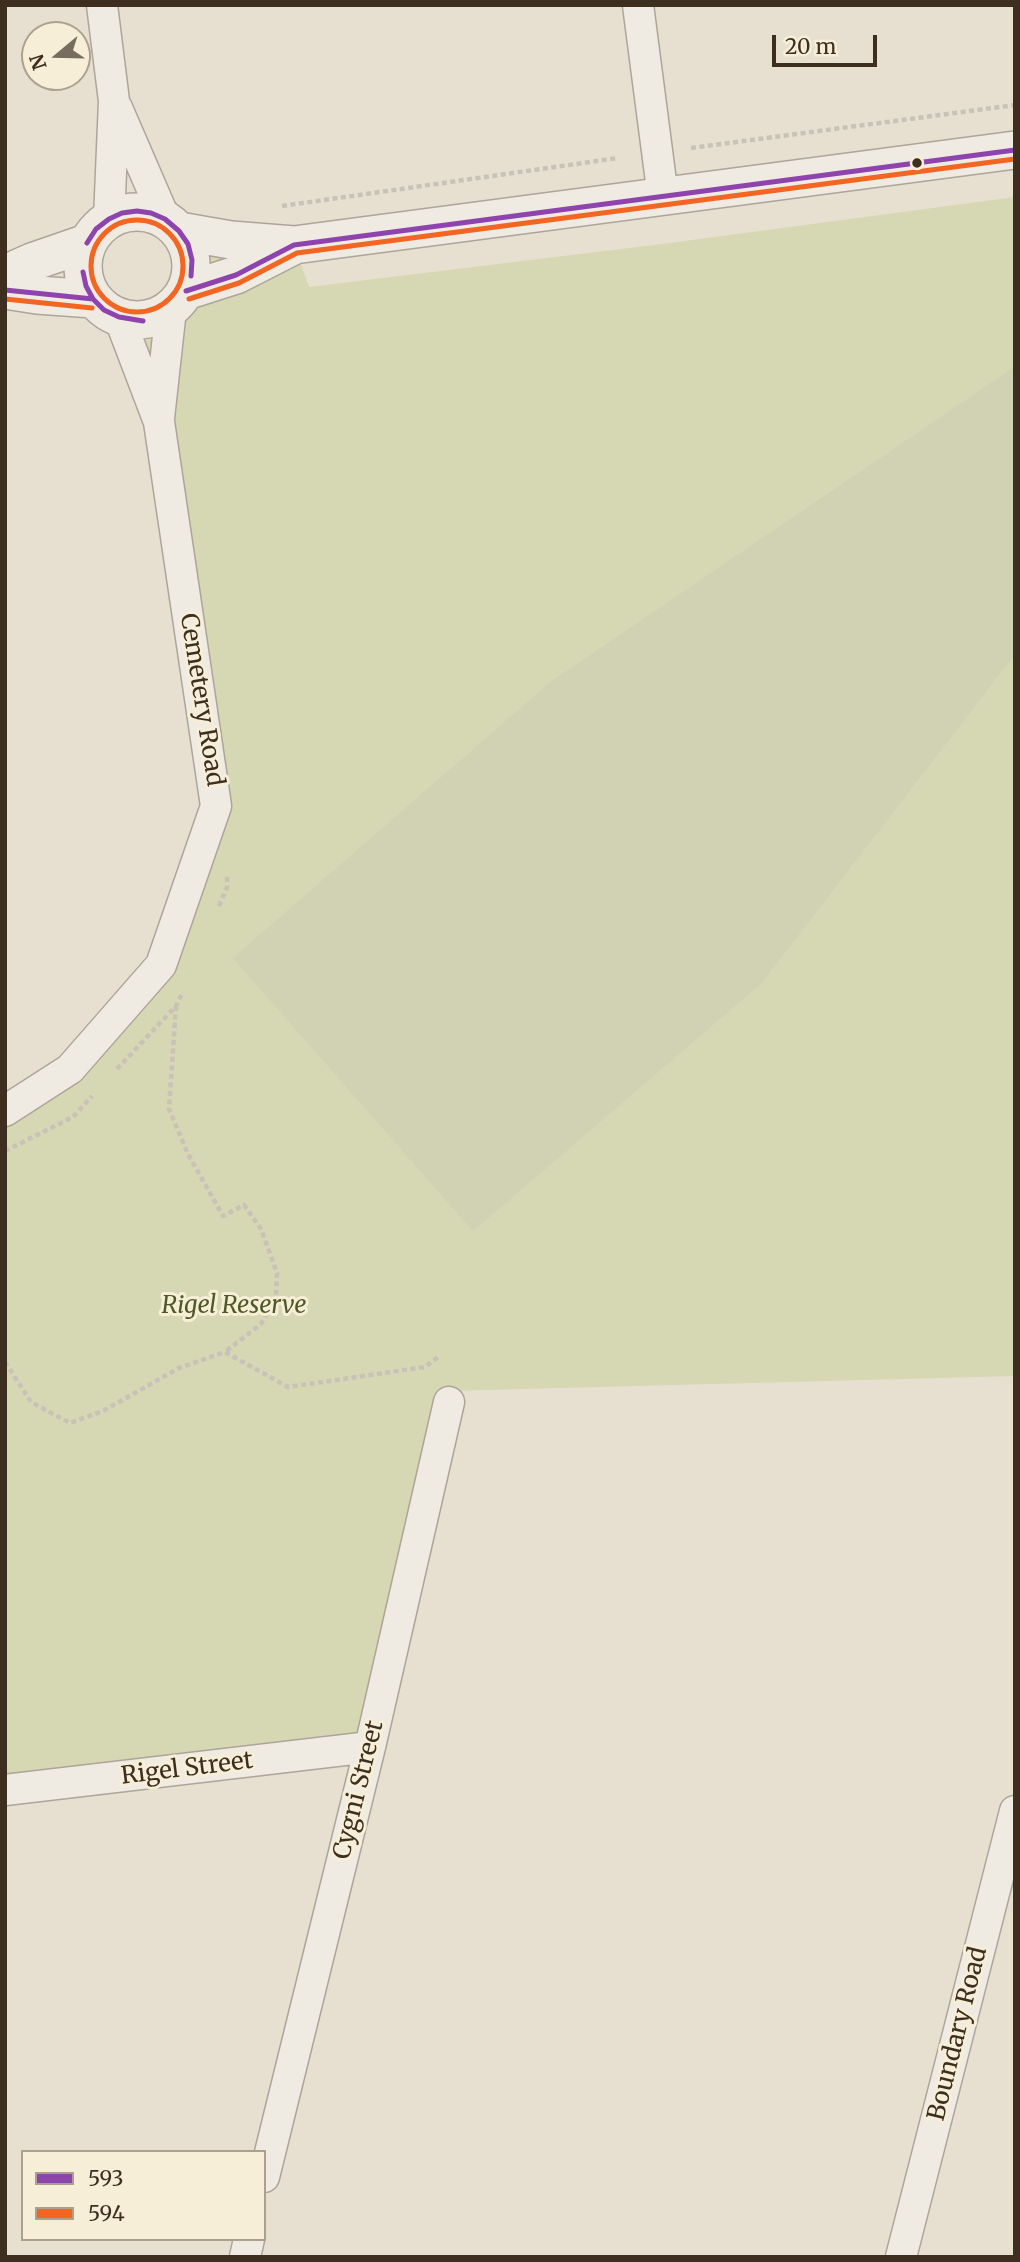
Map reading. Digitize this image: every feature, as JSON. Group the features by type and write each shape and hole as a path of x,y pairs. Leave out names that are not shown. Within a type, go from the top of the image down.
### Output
{"street":[{"path":"102,5 114,101 98,231 83,272 106,308"},
{"path":"638,5 663,197"},
{"path":"114,101 172,225 188,244 192,260 191,276 178,300"},
{"path":"5,274 98,231 122,213 137,211 151,213 172,225 231,240 294,245 1015,150"},
{"path":"5,290 106,308 143,321 178,300 236,275 294,245"},
{"name":"Cemetery Road","path":"159,422 178,300"},
{"name":"Cemetery Road","path":"5,1111 70,1069 161,965 216,806 159,422 106,308"},
{"name":"Cygni Street","path":"266,2169 370,1747 449,1402"},
{"name":"Rigel Street","path":"5,1790 370,1747"},
{"name":"Boundary Road","path":"901,2257 1015,1811"}],"path":[{"path":"691,148 1015,105"},
{"path":"271,208 618,158"},
{"path":"5,1362 31,1402 70,1423 103,1411 179,1368 225,1352 261,1324 276,1297 278,1273 261,1229 244,1205 223,1216 188,1154 169,1108 176,1006"},
{"path":"225,1352 288,1387 425,1367 438,1357"}],"green space":[{"name":"Rigel Reserve","path":"1015,197 1015,366 554,679 763,982 1015,655 1015,1376 448,1391 370,1747 5,1778 5,1111 161,966 216,806 143,321 163,314 191,276 192,260 294,245 309,287"},
{"path":"1015,366 1015,655 763,982 473,1231 233,958 554,679"}],"transit line":[{"name":"593","path":"186,291 236,275 294,245 1015,150"},
{"name":"594","path":"189,299 239,283 297,253 1015,159"},
{"name":"593","path":"87,243 96,229 109,219 122,213 151,213 165,219 179,231 188,244 192,260 191,276"},
{"name":"594","path":"137,220 154,224 169,234 179,249 183,266 179,283 169,298 154,308 137,312 120,308 105,298 95,283 91,266 95,249 105,234 120,224 137,220"},
{"name":"593","path":"83,272 93,299 104,310 119,317 143,321"},
{"name":"593","path":"5,290 93,299"},
{"name":"594","path":"5,299 92,308"}]}
